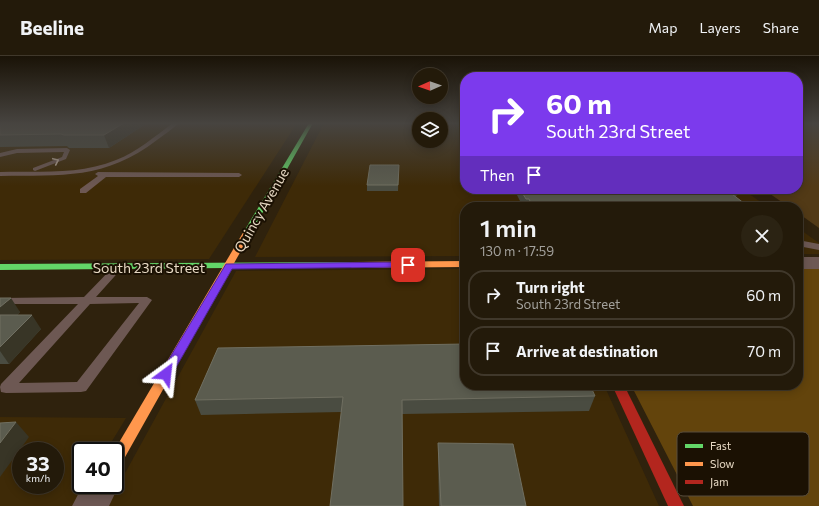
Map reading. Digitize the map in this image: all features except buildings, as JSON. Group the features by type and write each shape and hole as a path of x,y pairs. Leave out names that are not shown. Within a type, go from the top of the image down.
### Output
{"street":[{"name":"Quincy Avenue","path":"124,447 299,144"},
{"path":"803,263 819,263"},
{"name":"South 23rd Street","path":"0,267 460,264"},
{"path":"620,390 676,506"},
{"path":"90,506 97,494"}],"lane":[{"path":"0,174 87,170 118,162 148,144"},
{"path":"0,155 17,151 66,150 67,153 64,158 54,163 40,168 12,174 0,181"},
{"path":"87,170 104,175 239,175"},
{"path":"83,191 104,175"},
{"path":"803,245 819,247"},
{"path":"0,301 87,301 147,300 81,387 6,388 87,301 118,267"}],"shaded area":[{"path":"0,144 283,144 209,259 0,260"},
{"path":"313,144 412,144 412,148 448,148 448,144 460,144 460,194 749,194 761,202 460,202 460,256 255,257"},
{"path":"803,144 819,144 819,228 803,217 803,202 782,202 770,194 803,194"},
{"path":"803,232 819,243 819,254 803,254"},
{"path":"803,268 819,268 819,506 693,506 688,496 809,496 809,432 677,432 677,475 634,390 803,390"},
{"path":"460,269 460,390 606,390 659,506 107,506 114,494 124,494 124,475 236,271"},
{"path":"0,417 126,418 111,442 72,442 72,494 79,494 72,506 0,506"}],"traffic: fast":[{"path":"247,233 299,144"},
{"path":"0,267 352,265"}],"traffic: slow":[{"path":"124,446 247,233"},
{"path":"352,265 460,264"}],"traffic: jam":[{"path":"620,390 676,506"}],"route":[{"path":"166,374 229,266 408,265"}]}
